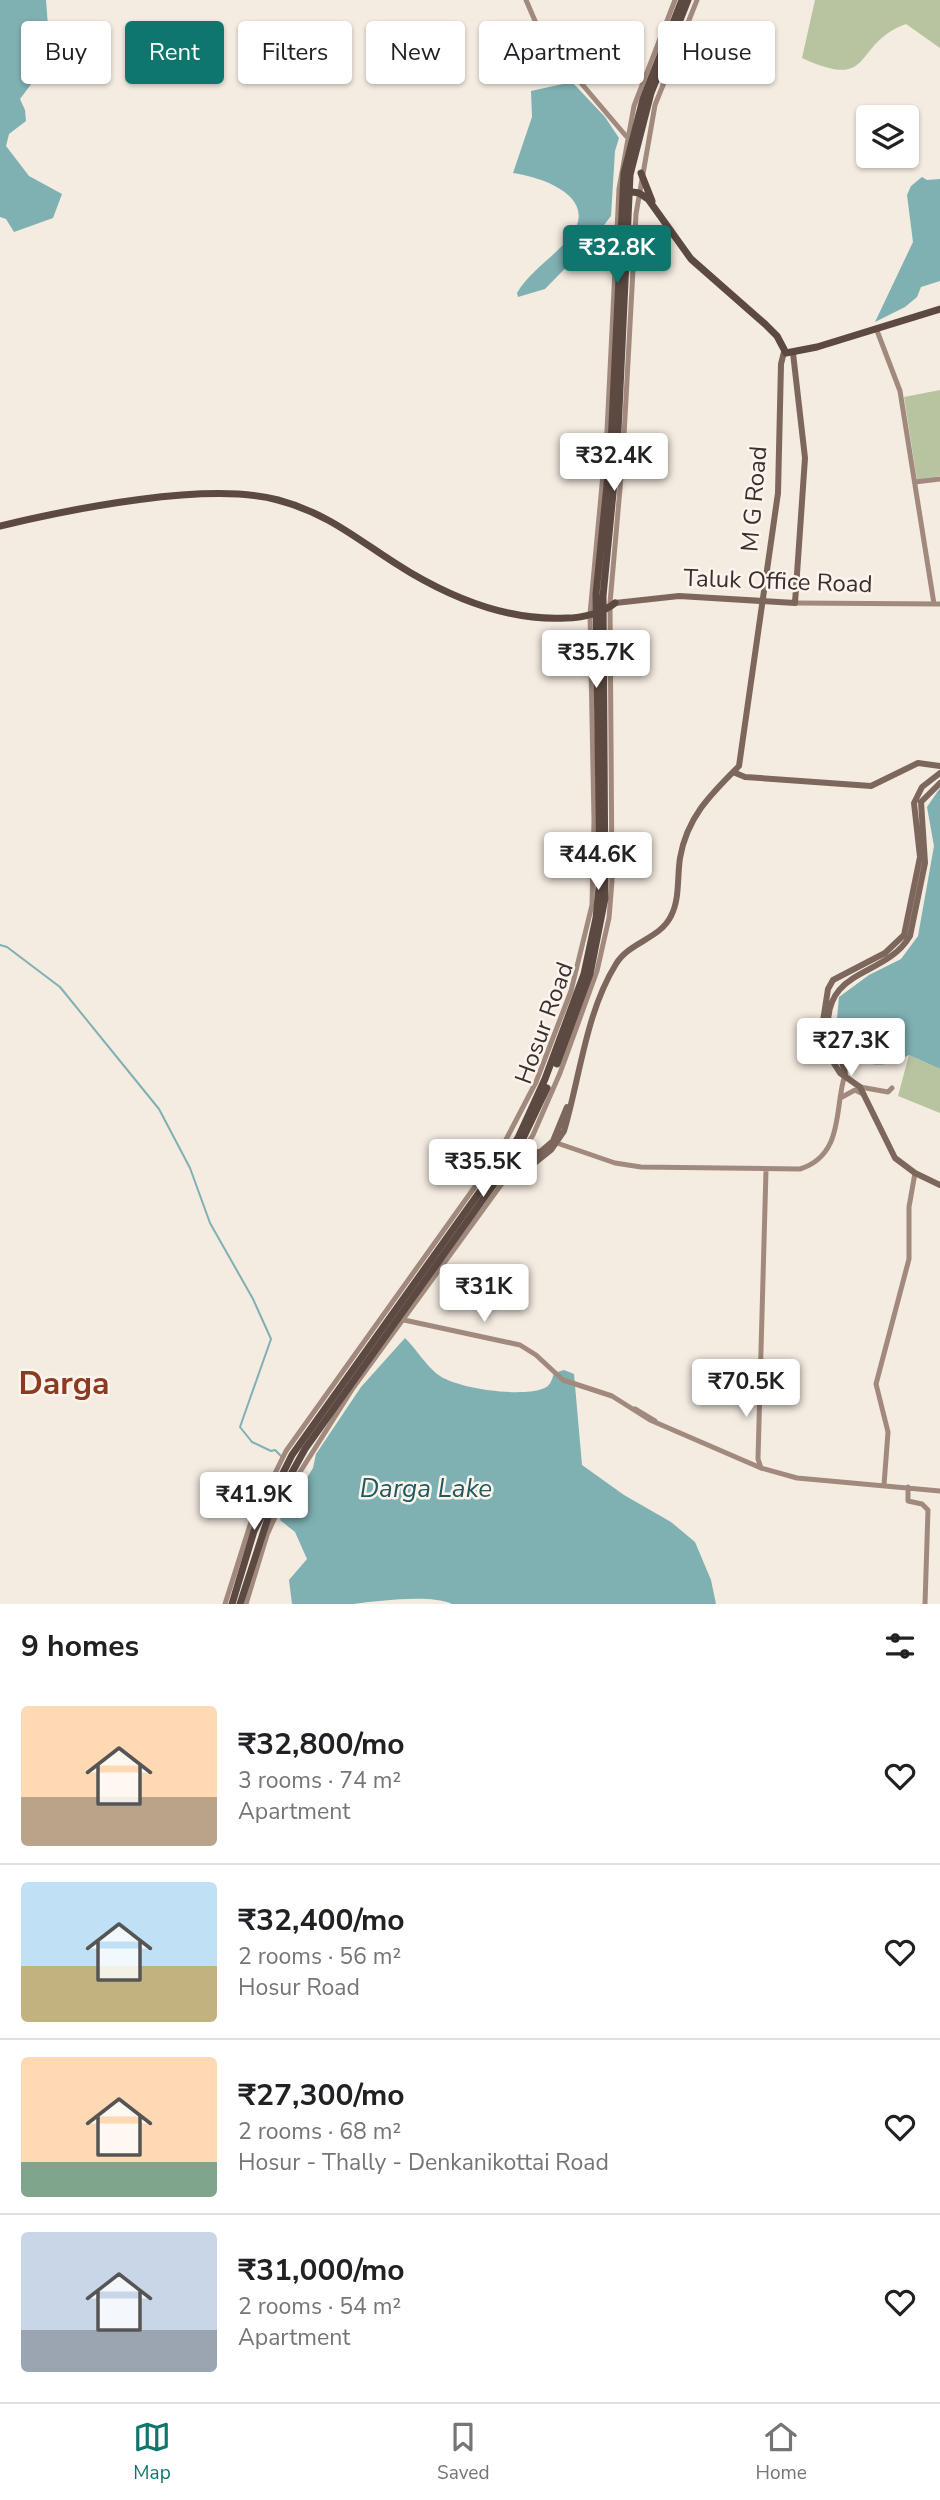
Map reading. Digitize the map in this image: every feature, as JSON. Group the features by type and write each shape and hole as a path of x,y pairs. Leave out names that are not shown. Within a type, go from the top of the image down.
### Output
{"highway":[{"path":"627,174 643,99 682,0"},
{"path":"627,174 646,111 688,0"},
{"path":"641,173 653,205 691,259 772,331 788,355 940,309"},
{"name":"Hosur Road","path":"403,1303 516,1153 577,1020 601,928 606,881 595,640 617,370 627,174"},
{"path":"619,189 653,205"},
{"path":"0,526 145,500 206,494 276,499 331,520 417,577 512,615 571,618 612,604"},
{"name":"Hosur Road","path":"232,1604 254,1531 295,1458 518,1138 545,1079 578,984 596,918 602,829"},
{"name":"Hosur Road","path":"240,1604 261,1535 289,1469"}],"main road":[{"name":"M G Road","path":"733,772 739,766 778,493 788,355"},
{"path":"788,355 805,458 794,603"},
{"name":"Taluk Office Road","path":"612,604 679,596 794,603"},
{"path":"503,1182 527,1167 564,1131 601,994 617,961 638,943 662,930 672,915 686,838 713,790 733,772 745,777 870,786 907,766 918,763 940,766"},
{"path":"939,777 926,783 914,803 920,858 904,935 885,953 833,980 828,989 821,1034 832,1060 862,1091 895,1158 915,1173 940,1185"},
{"path":"845,1075 845,1068 830,1041 830,1004 841,986 898,951 910,936 925,863 920,807 939,777"},
{"path":"516,1163 528,1161 555,1142"},
{"path":"525,1148 534,1153 544,1150"},
{"path":"516,1163 527,1167"}],"street":[{"path":"526,0 542,37 626,136"},
{"path":"295,1458 353,1388 404,1320 516,1163 552,1093 601,956 611,894 612,604 623,454 617,370 619,189 626,136 634,106 675,0"},
{"path":"225,1604 251,1522 289,1469 433,1244 517,1122 578,984 594,879 590,612 604,475 641,173 655,105 697,0"},
{"path":"875,327 900,391 937,604"},
{"path":"915,482 940,479"},
{"name":"Taluk Office Road","path":"794,603 937,604"},
{"path":"555,1142 615,1163 641,1167 800,1169 821,1154 836,1129 845,1075"},
{"path":"842,1097 855,1090 888,1093 892,1087"},
{"path":"761,1468 758,1459 766,1170"},
{"path":"884,1485 888,1432 876,1384 909,1259 909,1207 915,1173"},
{"path":"443,1232 450,1240 459,1243"},
{"path":"433,1244 444,1250 447,1260"},
{"path":"404,1320 520,1345 537,1355 563,1380 612,1396 655,1420 761,1468 797,1478 940,1491"},
{"path":"246,1604 289,1469"},
{"path":"908,1488 908,1501 925,1505 928,1510 925,1604"}],"green space":[{"path":"815,0 940,0 940,48 906,24 889,33 853,67 842,70 825,67 802,58"},
{"path":"940,390 940,476 917,480 904,397"},
{"path":"909,1055 940,1069 940,1113 898,1096"}],"water":[{"path":"0,0 46,0 48,21 21,21 21,84 31,84 20,99 26,121 9,134 6,146 29,176 62,194 53,218 14,232 6,219 0,217"},
{"path":"574,84 605,117 619,138 615,151 611,216 591,242 545,289 518,297 517,293 522,285 569,238 577,224 578,212 574,201 565,192 539,179 513,173 532,117 531,91"},
{"path":"922,177 927,180 940,179 940,281 921,287 917,297 905,307 875,322 913,242 907,195 911,186"},
{"path":"940,788 940,1069 909,1055 883,1064 861,1061 842,1053 836,1029 839,997 869,975 901,959 918,936 934,846 927,807"},
{"name":"Darga Lake","path":"405,1338 437,1374 458,1384 504,1392 532,1391 547,1387 554,1373 564,1370 574,1374 582,1465 624,1495 671,1522 695,1542 711,1580 716,1604 452,1604 418,1599 353,1604 292,1604 289,1580 307,1559 295,1532 280,1520 288,1499 300,1489 313,1468 316,1454 361,1387"}],"waterway":[{"path":"0,945 7,947 60,987 159,1109 190,1168 210,1223 253,1299 271,1339 240,1427 252,1442 271,1451 275,1450 282,1457"}],"district":[{"name":"Darga","path":"64,1383"}]}
